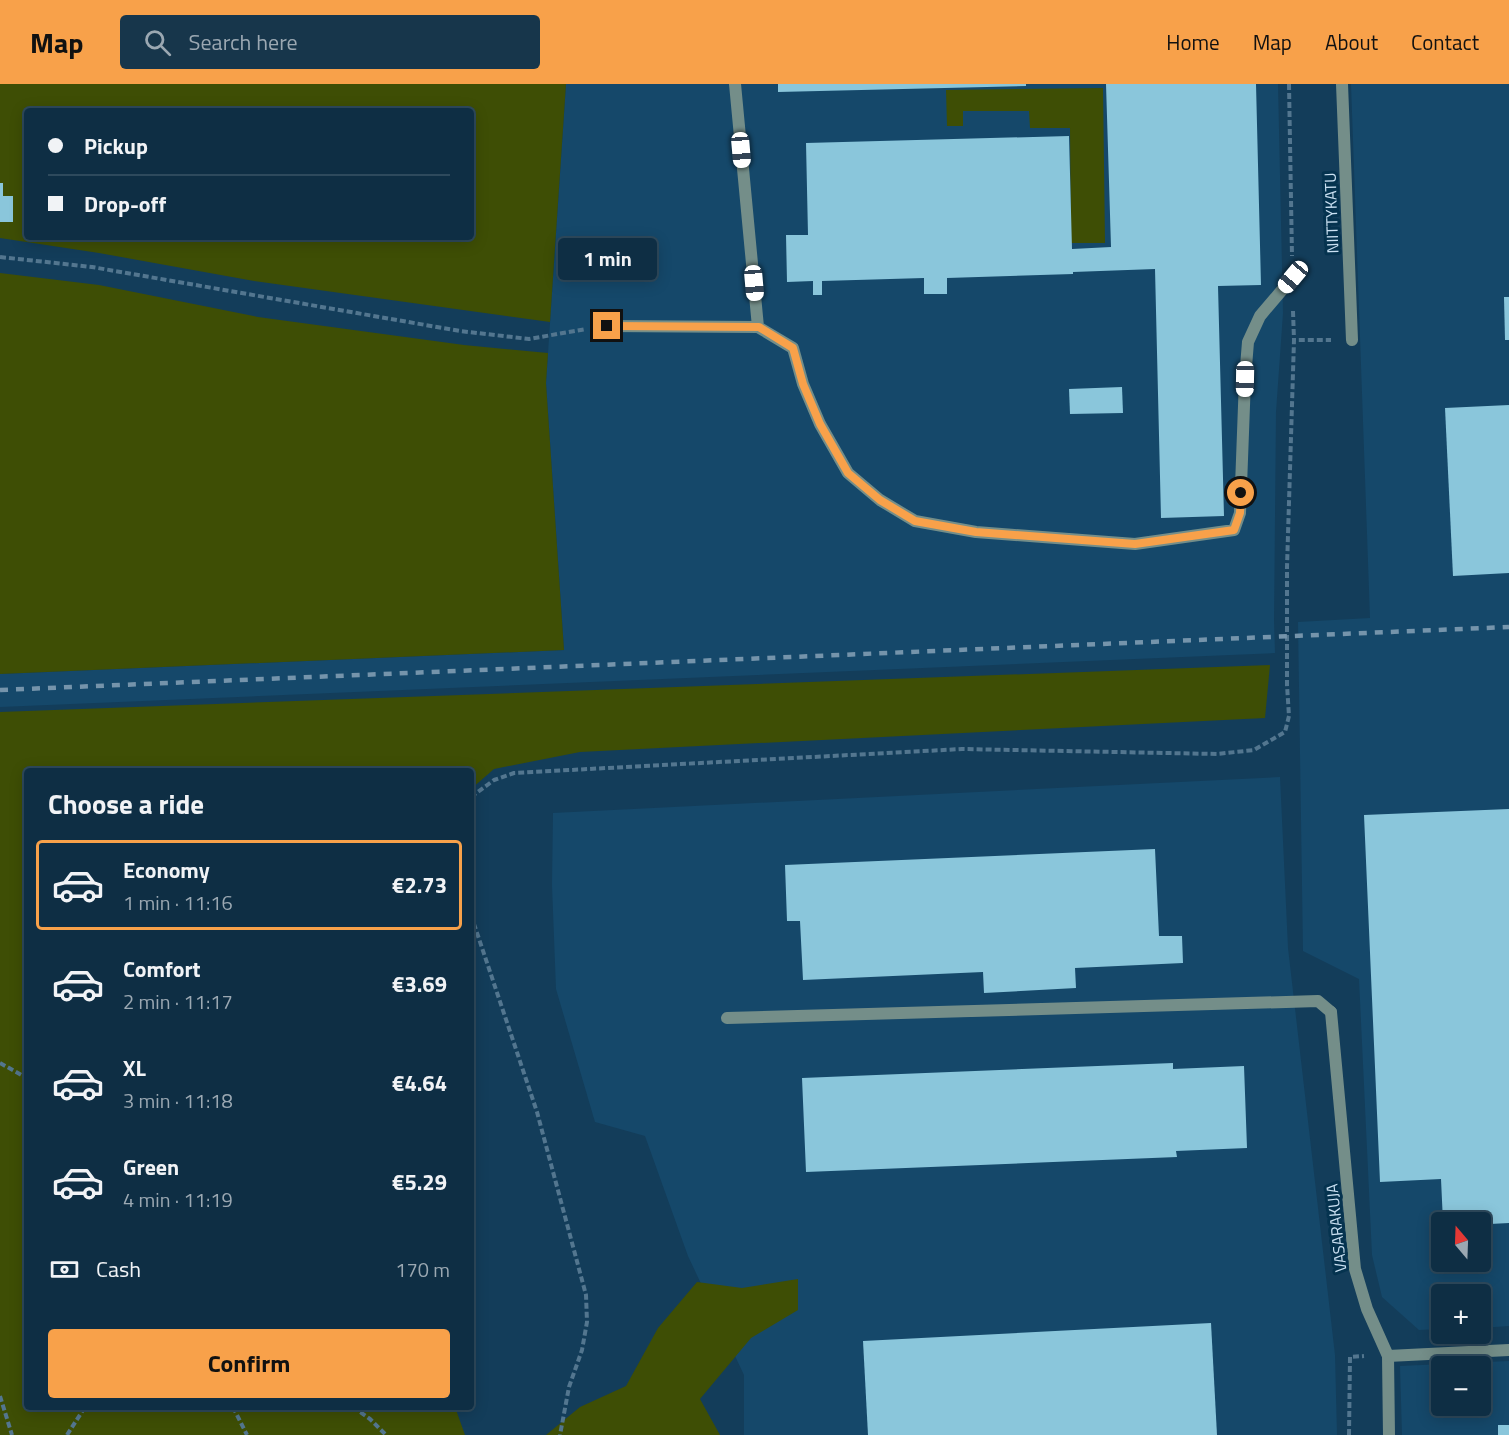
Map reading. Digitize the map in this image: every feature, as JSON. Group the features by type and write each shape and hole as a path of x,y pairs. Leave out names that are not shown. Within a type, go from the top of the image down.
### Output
{"street":[{"path":"735,84 759,327"},
{"name":"NIITTYKATU","path":"1342,84 1352,340"},
{"path":"607,326 759,327 793,348 803,384 820,424 848,473 880,500 915,521 976,532 1135,544 1234,530 1240,513 1248,342 1260,316 1293,277"},
{"name":"VASARAKUJA","path":"727,1018 1318,1001 1331,1011 1355,1269 1367,1309 1388,1356 1389,1435"},
{"path":"1388,1356 1509,1350"}],"path":[{"path":"474,795 494,780 514,773 962,749 1216,754 1254,750 1285,732 1289,716 1287,567 1294,340 1289,84"},
{"path":"0,257 92,267 460,332 529,339 607,326"},
{"path":"1294,340 1352,340"},
{"path":"474,924 537,1112 586,1295 587,1322 582,1350 569,1387 560,1435"},
{"path":"0,1063 24,1076"},
{"path":"1349,1435 1350,1357"},
{"path":"0,1395 12,1435"},
{"path":"67,1435 83,1410"},
{"path":"234,1410 247,1435"},
{"path":"357,1410 386,1435"}],"shaded area":[{"path":"566,84 1278,84 1283,313 1276,412 1275,653 0,707 0,674 564,650 546,383"},
{"path":"1351,84 1509,84 1509,1326 1491,1327 1491,1284 1431,1284 1431,1329 1419,1330 1382,1297 1372,1255 1359,979 1303,951 1298,622 1370,618"},
{"path":"1280,777 1288,948 1335,1355 1337,1435 744,1435 744,1375 688,1256 645,1136 595,1122 556,989 552,885 553,813"},
{"path":"1509,1361 1509,1435 1402,1435 1400,1366 1431,1365 1431,1416 1491,1416 1491,1362"}],"green space":[{"path":"0,84 566,84 550,322 254,281 0,238"},
{"path":"1103,88 1105,243 1071,243 1070,128 1030,128 1029,111 963,111 963,126 947,126 946,90"},
{"path":"0,273 99,285 258,317 464,345 548,353 546,383 564,650 0,674"},
{"path":"1270,665 1265,718 580,752 494,769 474,786 474,768 24,768 24,1410 456,1410 465,1435 0,1435 0,712"},
{"path":"798,1279 798,1310 751,1338 700,1399 720,1435 546,1435 580,1407 626,1386 658,1328 697,1282 742,1288"}],"building":[{"path":"778,84 1026,84 1026,86 778,92"},
{"path":"1106,84 1256,84 1261,285 1218,286 1224,516 1161,518 1155,269 947,278 947,294 924,294 924,278 822,281 822,295 813,295 813,281 787,282 786,235 808,235 806,143 1069,136 1072,249 1111,247"},
{"path":"0,183 3,183 3,196 13,196 13,222 0,222"},
{"path":"1504,297 1509,297 1509,340 1505,340"},
{"path":"1122,387 1123,413 1070,414 1069,389"},
{"path":"1509,405 1509,573 1453,576 1445,408"},
{"path":"1509,809 1509,1223 1491,1224 1491,1212 1443,1212 1441,1179 1380,1182 1364,815"},
{"path":"1155,849 1159,936 1182,936 1183,963 1075,968 1076,988 984,993 983,972 803,980 800,921 787,921 785,865"},
{"path":"1173,1063 1173,1069 1244,1066 1247,1148 1176,1151 1177,1157 806,1172 802,1078"},
{"path":"1211,1323 1217,1435 868,1435 863,1341"},
{"path":"1498,1425 1509,1425 1509,1435 1498,1435"}],"railway":[{"path":"0,690 1509,627"}],"route":[{"path":"607,326 759,327 793,348 803,384 820,424 848,473 880,500 915,521 976,532 1135,544 1234,530 1240,513 1241,493"}]}
